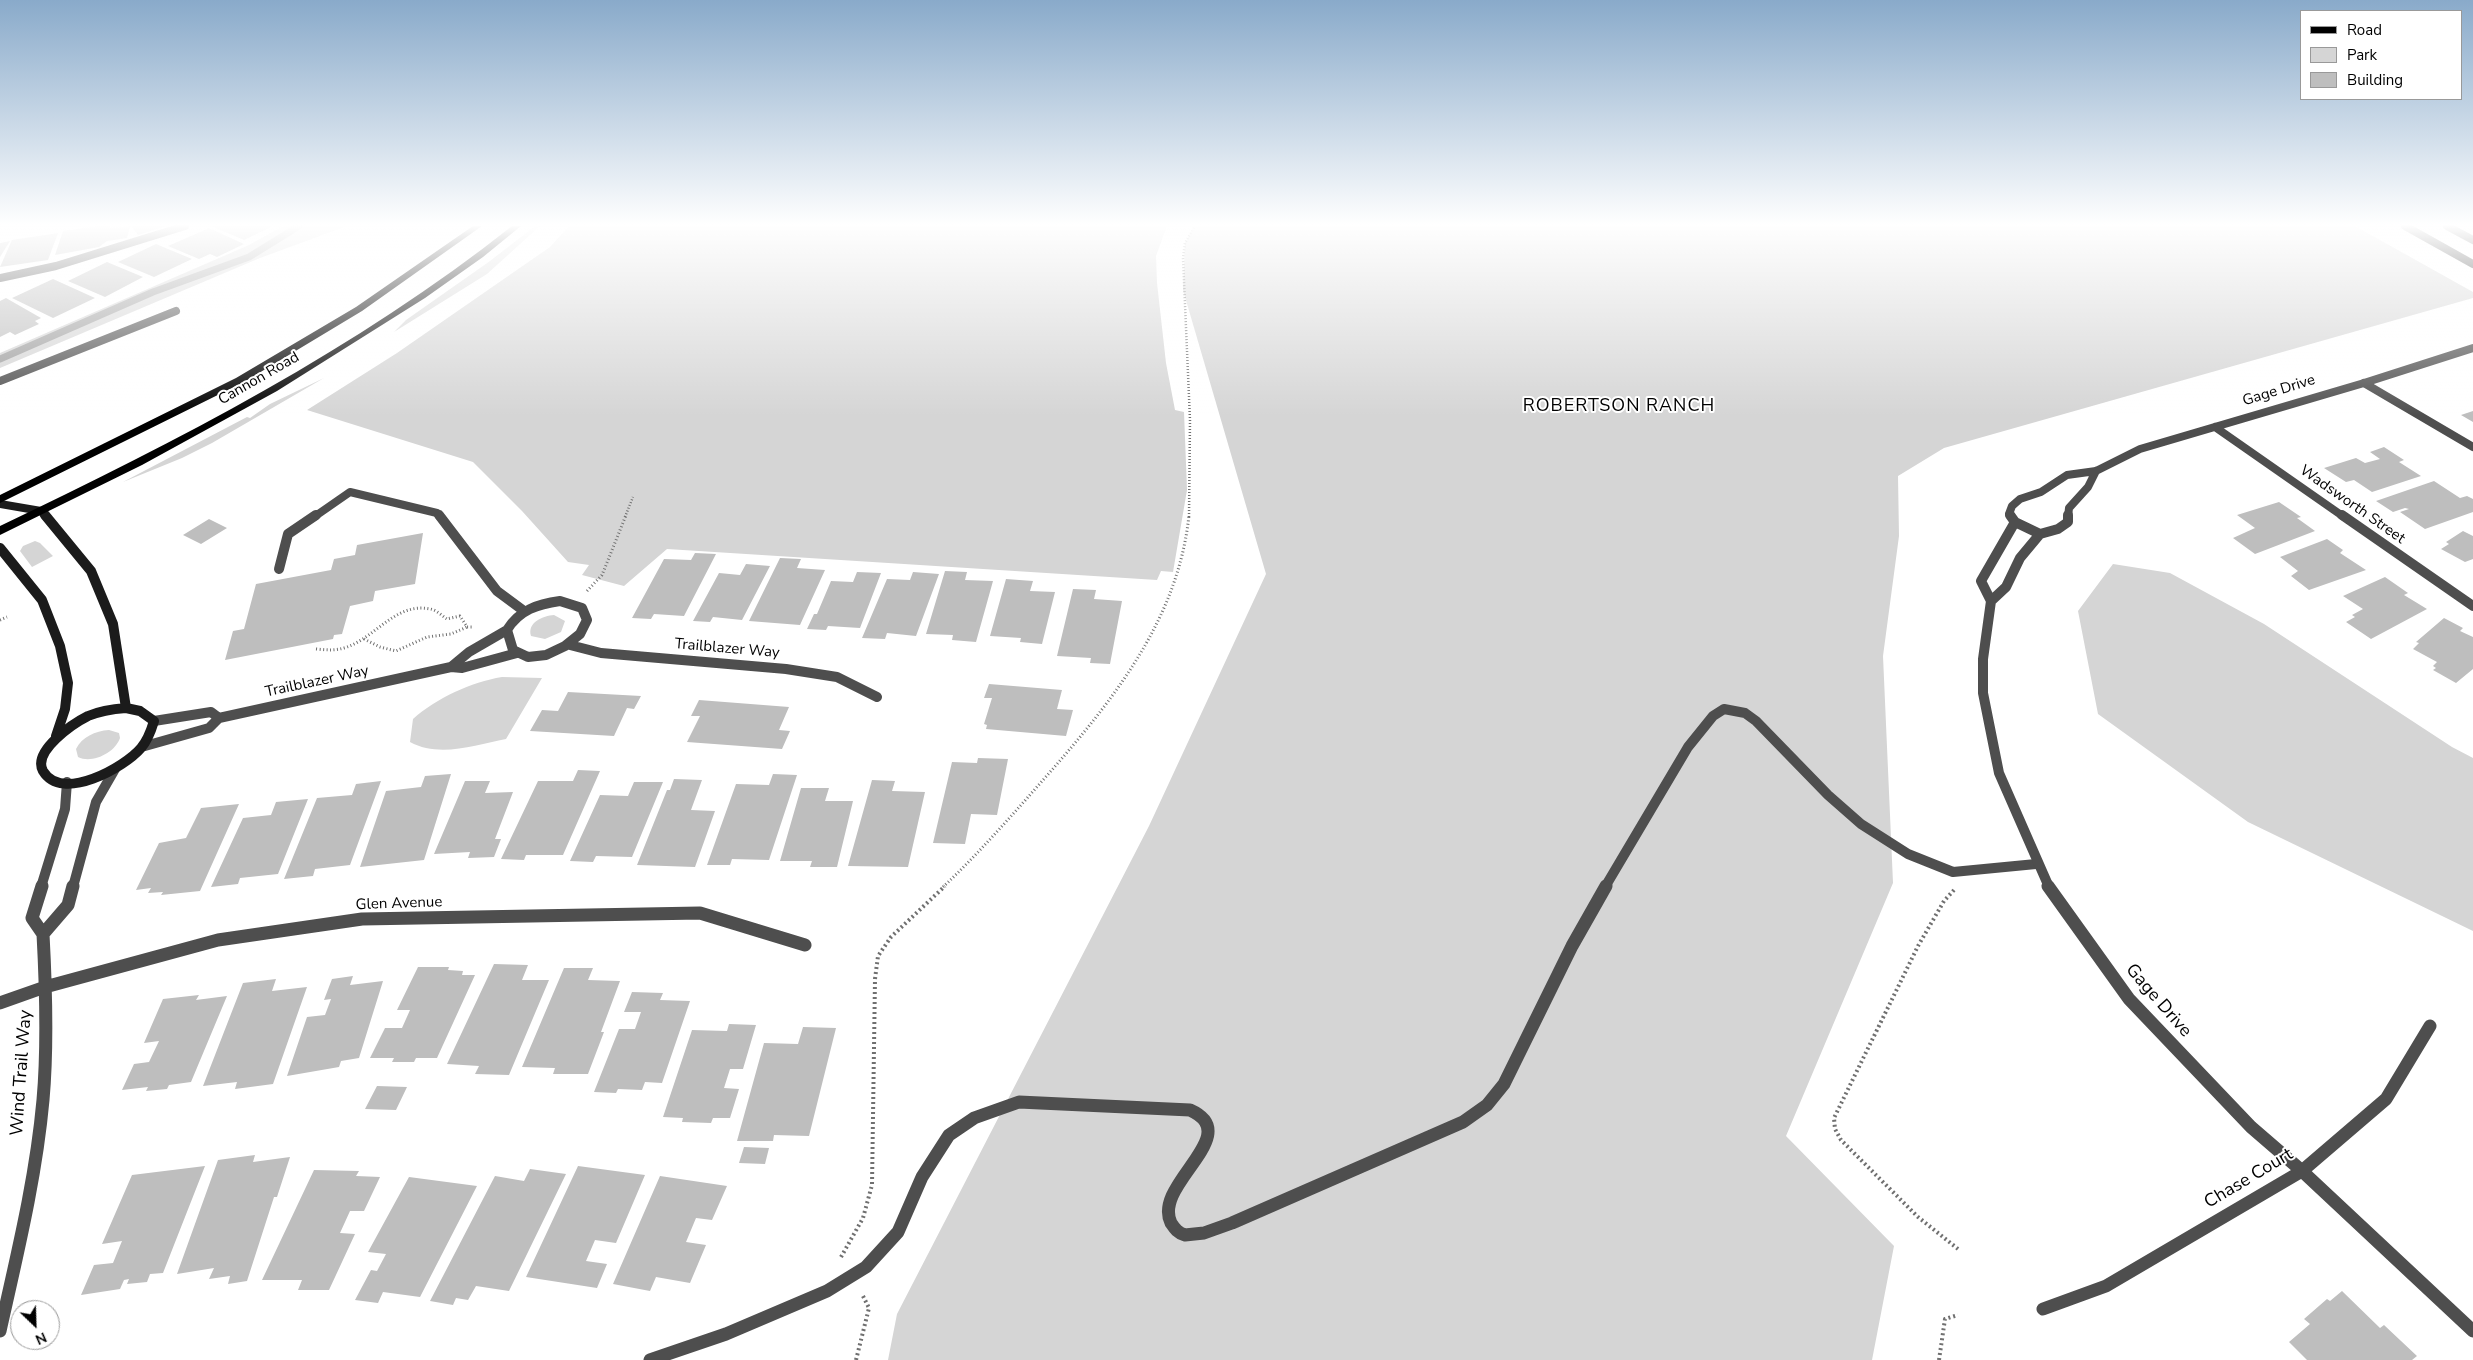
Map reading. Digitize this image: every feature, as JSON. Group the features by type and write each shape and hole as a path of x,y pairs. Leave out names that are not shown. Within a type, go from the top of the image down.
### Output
{"main road":[{"name":"Cannon Road","path":"0,499 240,380 359,309 387,289"},
{"name":"Cannon Road","path":"0,531 173,445 292,379 429,289"}],"street":[{"path":"0,382 176,311"},
{"name":"Gage Drive","path":"2473,348 2364,383 2140,449 2096,471 2067,475 2041,492 2020,499 2012,506 2009,514 2015,522 1981,581 1991,601 1983,659 1983,693 1990,732 1999,774 2045,882 2129,999 2251,1127 2302,1171 2473,1331"},
{"path":"2364,383 2473,447"},
{"name":"Wadsworth Street","path":"2215,427 2473,606"},
{"path":"1991,601 2006,587 2020,558 2040,534 2058,529 2068,522 2069,508 2088,487 2096,471"},
{"path":"279,569 288,534 350,492 437,514 497,591 524,611"},
{"path":"0,504 41,511 90,571 113,624 126,708"},
{"path":"2015,522 2040,534"},
{"path":"0,548 42,600 60,646 68,683 65,709 56,736 46,749 42,761 44,772 53,779 67,782 91,779 115,769 145,746 151,736 154,721 140,711 126,708 108,710 90,715 56,736"},
{"path":"560,601 574,604 585,612 587,620 585,628 570,645 560,650 537,656 517,653 510,648 507,630 515,618 524,611 548,602 560,601"},
{"name":"Trailblazer Way","path":"451,667 458,658 476,650 507,630"},
{"name":"Trailblazer Way","path":"570,645 601,653 786,668 836,677 877,697"},
{"name":"Trailblazer Way","path":"145,746 209,728 219,718 451,667 462,668 517,653"},
{"path":"650,1360 726,1334 828,1291 866,1268 898,1232 922,1178 949,1135 974,1118 1019,1102 1190,1110 1201,1114 1207,1120 1210,1130 1208,1140 1170,1200 1168,1213 1171,1224 1177,1232 1184,1236 1200,1234 1232,1223 1463,1122 1487,1105 1504,1084 1572,946 1630,844 1688,747 1713,716 1724,709 1744,713 1756,721 1828,795 1869,829 1908,854 1953,872 2036,864"},
{"name":"Trailblazer Way","path":"154,721 211,712 219,718"},
{"path":"43,934 68,905 96,802 115,769"},
{"name":"Wind Trail Way","path":"0,1331 27,1211 43,1101 45,987 43,934 32,918 65,809 67,782"},
{"name":"Glen Avenue","path":"0,1003 45,987 218,940 362,919 700,913 805,945"},
{"name":"Chase Court","path":"2043,1309 2106,1286 2302,1171 2386,1098 2430,1026"}],"path":[{"path":"839,1260 863,1218 872,1185 874,979 878,956 890,937 973,859 1076,743 1128,675 1157,627 1178,573 1187,535 1192,476 1184,289"},
{"path":"574,604 602,575 634,497"},
{"path":"316,650 333,653 354,646 395,617 417,609 431,609 448,619 460,616 467,627"},
{"path":"0,620 7,617"},
{"path":"364,639 380,647 396,651 427,637 451,634 467,627 480,628"},
{"path":"1958,1249 1918,1217 1841,1140 1835,1129 1834,1118 1918,946 1944,901 1957,886 1975,871"},
{"path":"856,1360 869,1308 863,1296"},
{"path":"1939,1360 1945,1319 1958,1315"}],"green space":[{"path":"146,289 186,289 0,368 0,353"},
{"path":"449,289 462,289 394,332 406,320"},
{"path":"489,289 1158,289 1166,363 1175,410 1184,412 1187,490 1173,572 1161,571 1157,580 667,549 624,586 582,575 589,565 568,562 522,511 473,462 307,410 397,353"},
{"path":"2468,289 2473,292 2473,298 1944,448 1898,476 1899,536 1883,656 1893,883 1786,1136 1894,1246 1872,1360 888,1360 897,1314 1149,826 1266,574 1183,290"},
{"path":"324,378 212,443 182,458 123,482 247,417 250,418 270,404"},
{"path":"35,541 40,543 53,556 32,567 20,551 23,546"},
{"path":"2113,564 2170,573 2264,624 2452,747 2473,758 2473,931 2248,822 2098,714 2078,611"},
{"path":"554,615 565,621 561,632 545,639 531,636 530,631 534,623 541,618"},
{"path":"502,677 542,678 506,739 445,750 421,747 410,742 413,719 422,711 455,692 490,679"},
{"path":"109,730 119,733 120,738 113,748 96,758 84,759 78,757 76,749 85,738 94,733"}],"building":[{"path":"30,289 76,289 95,298 53,318 12,298"},
{"path":"88,289 119,289 105,297"},
{"path":"6,298 41,318 35,321 39,324 15,335 10,332 0,337 0,301"},
{"path":"2473,411 2473,422 2461,415"},
{"path":"2384,447 2404,460 2399,462 2421,476 2372,492 2354,480 2346,482 2324,468 2356,458 2365,463 2380,459 2370,452"},
{"path":"2434,481 2460,498 2467,496 2473,499 2473,512 2425,529 2400,512 2409,509 2405,508 2393,512 2376,501"},
{"path":"2279,502 2301,517 2297,518 2315,531 2255,554 2233,538 2255,528 2237,515"},
{"path":"209,519 227,528 201,544 183,535"},
{"path":"2463,531 2473,536 2473,559 2465,562 2441,549 2449,544 2446,542"},
{"path":"423,533 415,584 375,591 373,601 350,606 342,634 334,635 333,639 225,660 233,631 244,629 256,584 331,570 334,559 355,555 357,545"},
{"path":"2327,539 2343,550 2340,553 2366,570 2309,590 2291,576 2298,571 2280,557"},
{"path":"695,553 716,554 684,616 654,614 651,619 632,618 664,559 691,560"},
{"path":"780,558 801,559 797,568 825,570 800,625 749,621"},
{"path":"746,564 770,566 742,620 713,617 710,622 693,621 719,573 740,575"},
{"path":"945,571 967,572 965,580 993,581 976,642 952,640 953,635 926,634"},
{"path":"857,572 881,573 860,628 828,626 826,630 807,629 814,614 817,614 831,581 853,582"},
{"path":"913,572 939,574 916,636 887,633 885,639 862,638 887,579 910,580"},
{"path":"2385,577 2408,593 2404,595 2427,609 2371,639 2346,622 2355,617 2352,615 2363,609 2343,596"},
{"path":"1006,579 1033,581 1030,591 1055,592 1042,644 1020,642 1021,638 990,636"},
{"path":"1073,589 1096,590 1094,599 1122,601 1110,664 1090,663 1091,658 1057,656"},
{"path":"2444,618 2463,628 2460,631 2473,637 2473,669 2456,683 2433,670 2436,668 2433,666 2437,662 2413,649 2419,643 2416,642"},
{"path":"989,684 1062,690 1057,709 1073,710 1066,736 986,729 987,725 984,724 992,698 984,698"},
{"path":"568,692 641,696 634,709 627,708 614,736 530,731 542,710 558,711"},
{"path":"699,700 789,707 779,730 790,731 782,749 687,742 700,716 691,716"},
{"path":"978,758 1008,759 997,815 971,814 965,844 933,843 952,762 977,763"},
{"path":"578,770 600,771 563,855 526,855 524,860 501,859 538,781 573,781"},
{"path":"451,774 424,860 360,867 386,791 421,787 425,776"},
{"path":"773,774 797,775 769,860 732,859 730,865 707,865 736,784 769,785"},
{"path":"674,779 702,780 691,810 715,811 695,867 637,865 667,790 670,790"},
{"path":"872,780 895,781 892,791 925,792 908,867 848,866"},
{"path":"381,781 350,865 315,869 313,876 284,879 317,798 352,795 356,784"},
{"path":"465,781 490,781 485,793 513,792 495,839 501,839 494,857 468,858 470,852 434,854"},
{"path":"634,782 663,782 632,857 596,856 593,862 570,861 600,795 628,796"},
{"path":"801,788 829,788 825,801 853,801 837,867 810,867 812,861 780,861"},
{"path":"308,799 278,874 240,878 238,884 211,887 243,818 271,815 276,802"},
{"path":"239,804 200,891 161,895 163,892 148,893 151,888 136,890 159,843 186,838 201,808"},
{"path":"494,964 528,965 522,980 549,980 509,1075 475,1074 479,1066 447,1064"},
{"path":"418,967 449,967 448,970 463,971 462,975 475,975 437,1058 416,1058 414,1062 392,1062 394,1058 370,1058 385,1028 402,1028 410,1010 397,1010"},
{"path":"564,968 593,968 588,980 620,981 588,1074 553,1074 555,1068 522,1067"},
{"path":"353,976 350,985 383,981 359,1058 341,1061 339,1067 287,1076 307,1017 325,1015 331,999 324,1000 332,979"},
{"path":"276,979 272,991 307,987 273,1084 235,1089 237,1082 203,1086 243,983"},
{"path":"632,992 663,993 660,1000 690,1001 662,1083 645,1082 642,1090 618,1089 616,1093 594,1092 619,1029 635,1029 641,1012 624,1012"},
{"path":"199,995 196,1000 227,996 191,1082 169,1085 167,1089 146,1091 148,1087 122,1090 134,1064 149,1062 159,1041 144,1043 163,999"},
{"path":"729,1024 756,1025 743,1069 730,1069 724,1088 739,1089 730,1118 713,1118 711,1123 682,1122 683,1118 663,1117 692,1030 727,1031"},
{"path":"803,1027 836,1028 809,1136 774,1135 773,1141 737,1141 764,1043 798,1044"},
{"path":"377,1086 407,1087 396,1110 365,1109"},
{"path":"744,1147 769,1148 765,1164 739,1163"},
{"path":"255,1155 253,1162 290,1157 277,1197 274,1197 247,1281 228,1284 230,1276 209,1279 214,1268 177,1274 218,1160"},
{"path":"205,1166 163,1273 150,1274 147,1282 127,1284 129,1279 124,1280 120,1289 81,1295 94,1265 113,1263 122,1241 102,1244 132,1175"},
{"path":"578,1166 645,1175 616,1243 595,1240 586,1261 607,1264 597,1288 526,1277"},
{"path":"530,1169 566,1174 509,1291 476,1286 468,1300 456,1298 453,1305 430,1301 495,1176 524,1181"},
{"path":"314,1170 359,1171 356,1176 380,1177 364,1211 350,1211 340,1233 355,1234 329,1290 298,1290 302,1280 262,1280"},
{"path":"660,1176 727,1186 712,1220 696,1218 686,1242 706,1245 690,1283 656,1277 650,1291 613,1284"},
{"path":"409,1177 477,1186 420,1297 383,1292 378,1303 355,1300 371,1270 377,1271 386,1254 368,1252"},
{"path":"2342,1291 2380,1328 2384,1325 2417,1356 2412,1360 2307,1360 2289,1342 2310,1324 2304,1319 2327,1299 2330,1301"}],"waterway":[{"path":"0,359 160,289"}],"district":[{"name":"ROBERTSON RANCH","path":"1619,407"}]}
